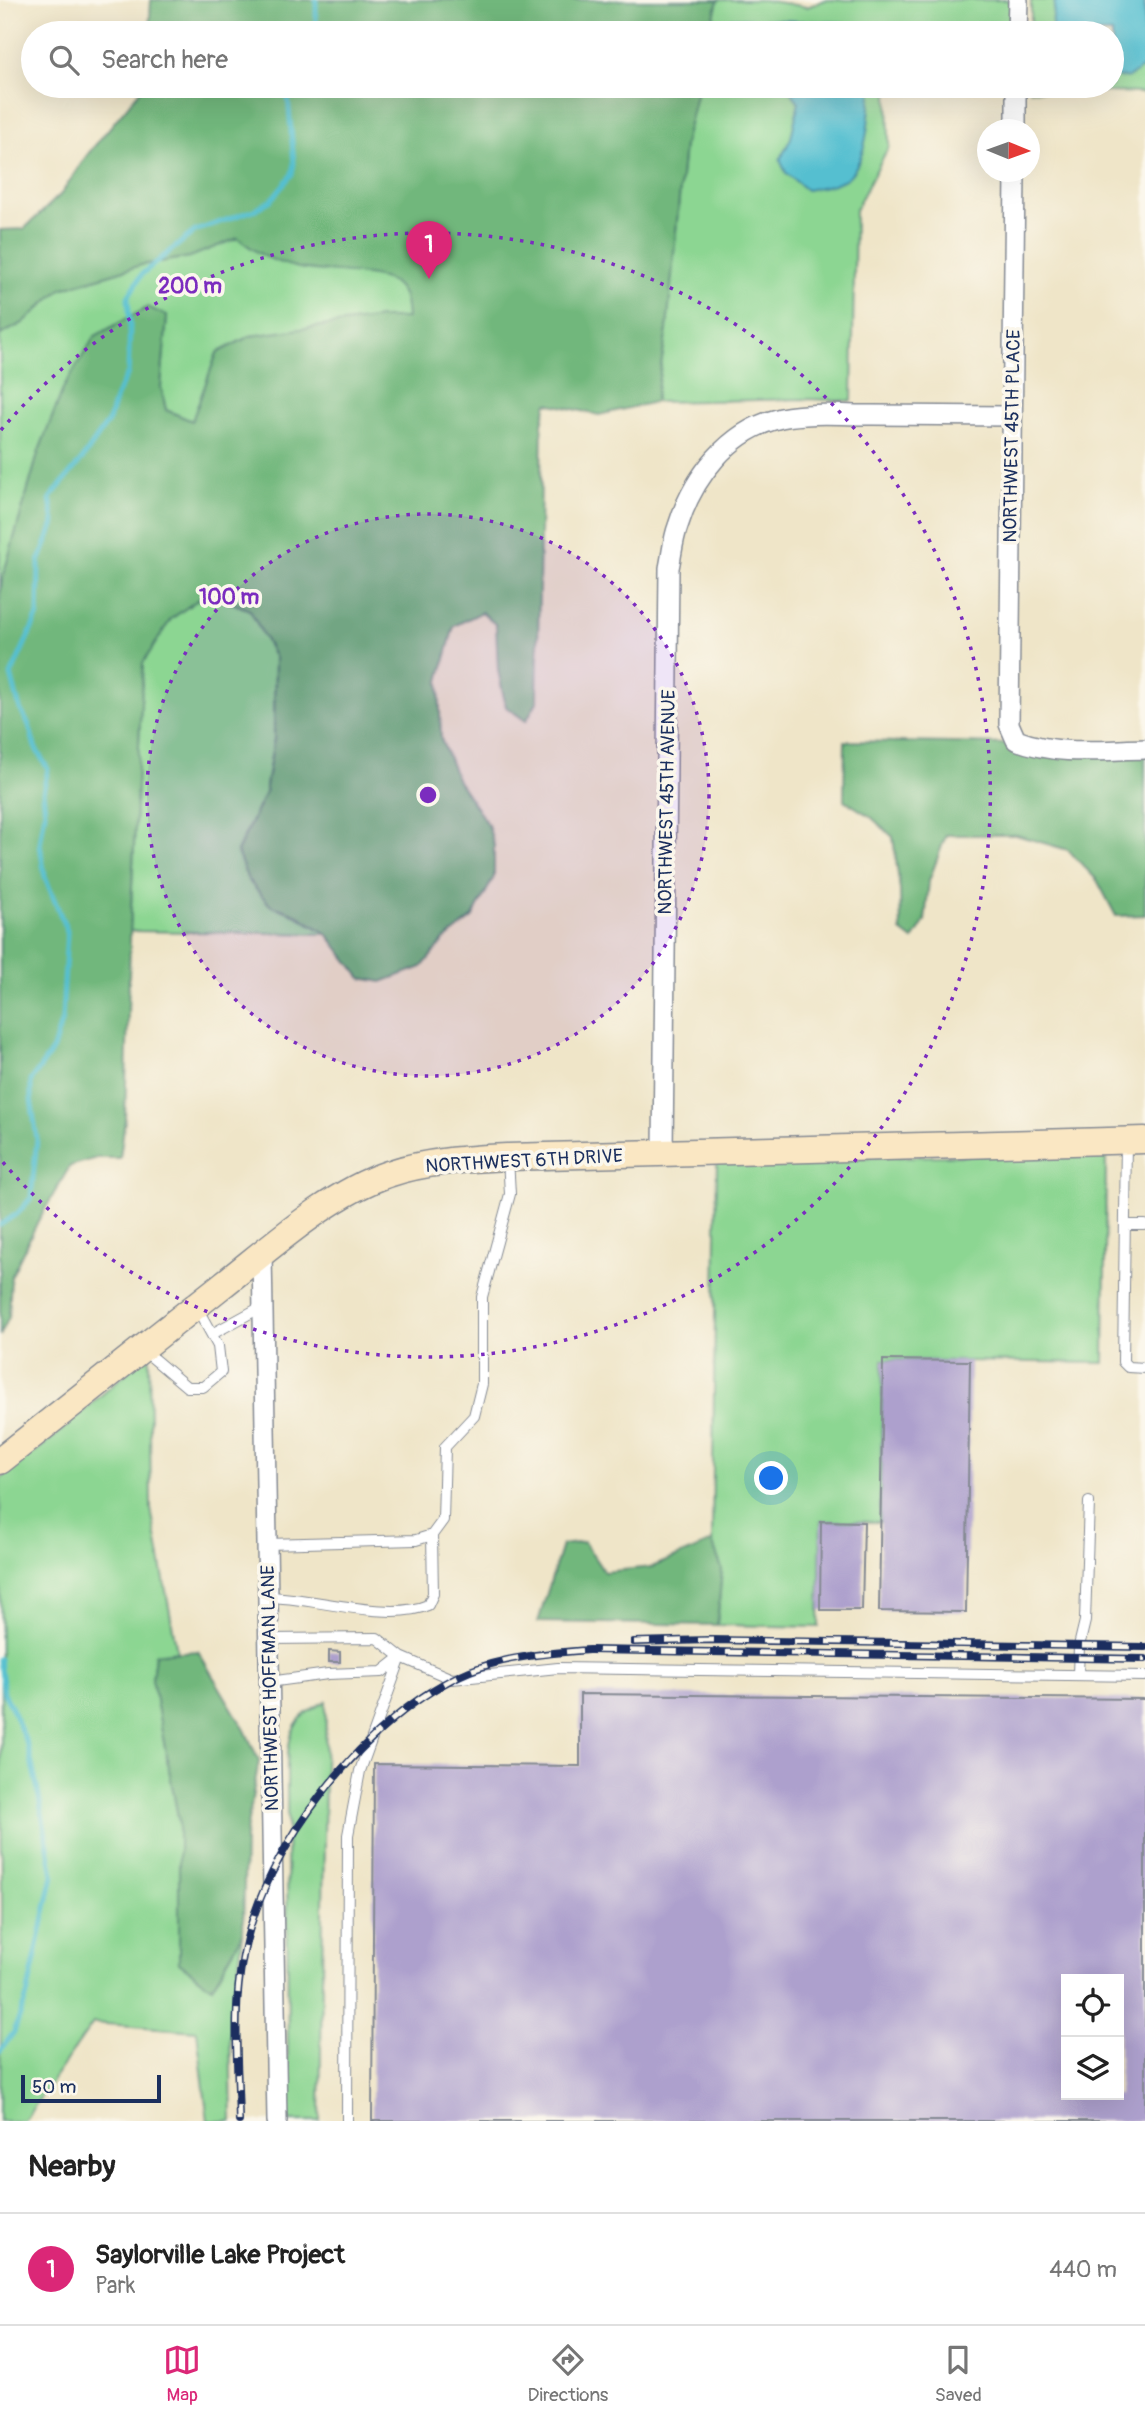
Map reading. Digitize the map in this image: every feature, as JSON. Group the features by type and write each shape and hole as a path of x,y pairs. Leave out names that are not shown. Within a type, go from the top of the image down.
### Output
{"main road":[{"name":"NORTHWEST 6TH DRIVE","path":"0,1461 262,1254 343,1195 386,1174 468,1159 508,1157 1135,1140"}],"street":[{"path":"1017,21 1018,0"},
{"path":"1016,98 1016,119"},
{"name":"NORTHWEST 45TH PLACE","path":"1015,182 1009,724 1016,740 1038,748 1145,749"},
{"name":"NORTHWEST 45TH AVENUE","path":"663,1152 668,568 678,525 696,484 711,462 731,443 754,428 780,418 816,414 1012,416"},
{"name":"NORTHWEST HOFFMAN LANE","path":"262,1254 276,2121"}],"lane":[{"path":"1135,1140 1125,1225 1123,1362 1128,1367 1145,1368"},
{"path":"267,1544 416,1540 432,1535 443,1520 445,1447 474,1416 482,1384 482,1297 510,1194 508,1157"},
{"path":"1125,1225 1145,1225"},
{"path":"142,1348 187,1387 203,1387 221,1372 218,1346 196,1306"},
{"path":"212,1335 263,1306"},
{"path":"1078,1675 1079,1646 1085,1622 1089,1502"},
{"path":"268,1597 291,1597 363,1609 417,1610 428,1605 433,1594 432,1535"},
{"path":"268,1639 377,1638 401,1657 452,1679 558,1668 1145,1676"},
{"path":"269,1682 328,1674 382,1672 401,1657"},
{"path":"347,2121 348,1835 360,1771 401,1657"}],"green space":[{"path":"151,0 718,0 713,21 150,21"},
{"path":"718,0 764,0 807,7 825,0 1010,0 1010,21 713,21"},
{"path":"1031,0 1145,0 1145,93 1124,92 1124,21 1031,21"},
{"path":"134,98 695,98 684,145 667,329 655,402 599,415 547,403 542,424 537,702 526,721 506,707 498,670 496,625 482,612 454,626 439,681 441,739 458,781 488,825 494,845 494,877 472,918 443,941 422,967 382,982 361,978 327,934 296,914 270,905 248,880 237,852 265,793 274,739 275,658 250,610 207,593 171,619 143,663 131,906 125,1119 120,1158 97,1158 70,1166 38,1221 11,1277 9,1317 0,1336 0,595 39,451 64,387 95,336 148,307 167,316 161,387 166,410 192,421 217,353 250,336 380,318 407,318 403,295 395,284 388,280 362,274 286,265 264,256 238,238 190,257 141,265 61,289 23,323 0,335 0,230 24,229 61,194 87,155"},
{"path":"215,98 233,98 647,401 528,403 304,330 250,336 217,353 192,421 166,410 161,387 167,316 64,387 39,451 0,595 0,335 23,323 61,289 141,265 190,257"},
{"path":"695,98 888,98 889,146 855,210 852,401 807,399 655,402 667,329 684,145"},
{"path":"207,593 250,610 275,658 274,739 265,793 237,852 248,880 270,905 291,913 327,934 130,931 143,662 171,619"},
{"path":"845,741 1057,745 1145,743 1145,915 1116,916 1097,880 1068,850 1016,835 946,835 929,881 925,921 913,940 901,931 900,890 893,837 871,817 844,800"},
{"path":"1106,1153 1104,1363 883,1360 880,1522 821,1521 819,1627 717,1625 722,1569 712,1542 717,1160"},
{"path":"149,1353 151,1509 177,1651 155,1654 152,1679 179,1822 179,1963 212,1987 243,1934 230,2029 232,2121 208,2121 197,2031 93,2023 24,2121 0,2121 0,1479 54,1437"},
{"path":"584,1542 604,1572 652,1567 712,1542 722,1569 717,1625 538,1622 562,1545"},
{"path":"198,1651 245,1730 259,1761 245,1837 243,1934 212,1987 179,1963 179,1822 152,1679 155,1654"},
{"path":"326,1701 320,2121 288,2121 287,1762 290,1740 296,1725 307,1713"}],"water":[{"path":"1055,0 1145,0 1144,66 1128,78 1124,78 1124,21 1052,21"},
{"path":"731,18 799,21 731,21"},
{"path":"796,98 871,98 862,154 848,177 831,185 806,190 786,173 780,160 791,138 799,102"}],"building":[{"path":"883,1360 970,1361 966,1612 879,1611"},
{"path":"821,1521 864,1522 862,1610 820,1610"},
{"path":"329,1651 340,1652 340,1662 329,1662"},
{"path":"580,1694 1145,1699 1145,2121 372,2121 374,1764 580,1766"}],"waterway":[{"path":"316,0 316,21"},
{"path":"0,1225 18,1213 31,1198 37,1139 31,1081 53,1049 62,1019 67,931 45,877 40,844 45,812 43,792 48,769 35,747 29,725 20,709 11,675 38,615 39,562 54,523 50,498 83,458 109,420 116,396 128,373 128,297 142,274 195,231 254,210 271,200 292,174 294,163 288,98"},
{"path":"0,1659 4,1694 28,1747 53,1875 27,1996 14,2032 0,2051"}],"railway":[{"path":"634,1642 710,1640 1145,1647"},
{"path":"239,2121 236,2039 240,1976 254,1914 273,1872 297,1829 326,1789 359,1751 394,1718 432,1691 470,1671 514,1659 590,1650 1145,1659"}],"place":[{"name":"Saylorville Lake Project","path":"429,279"}]}
